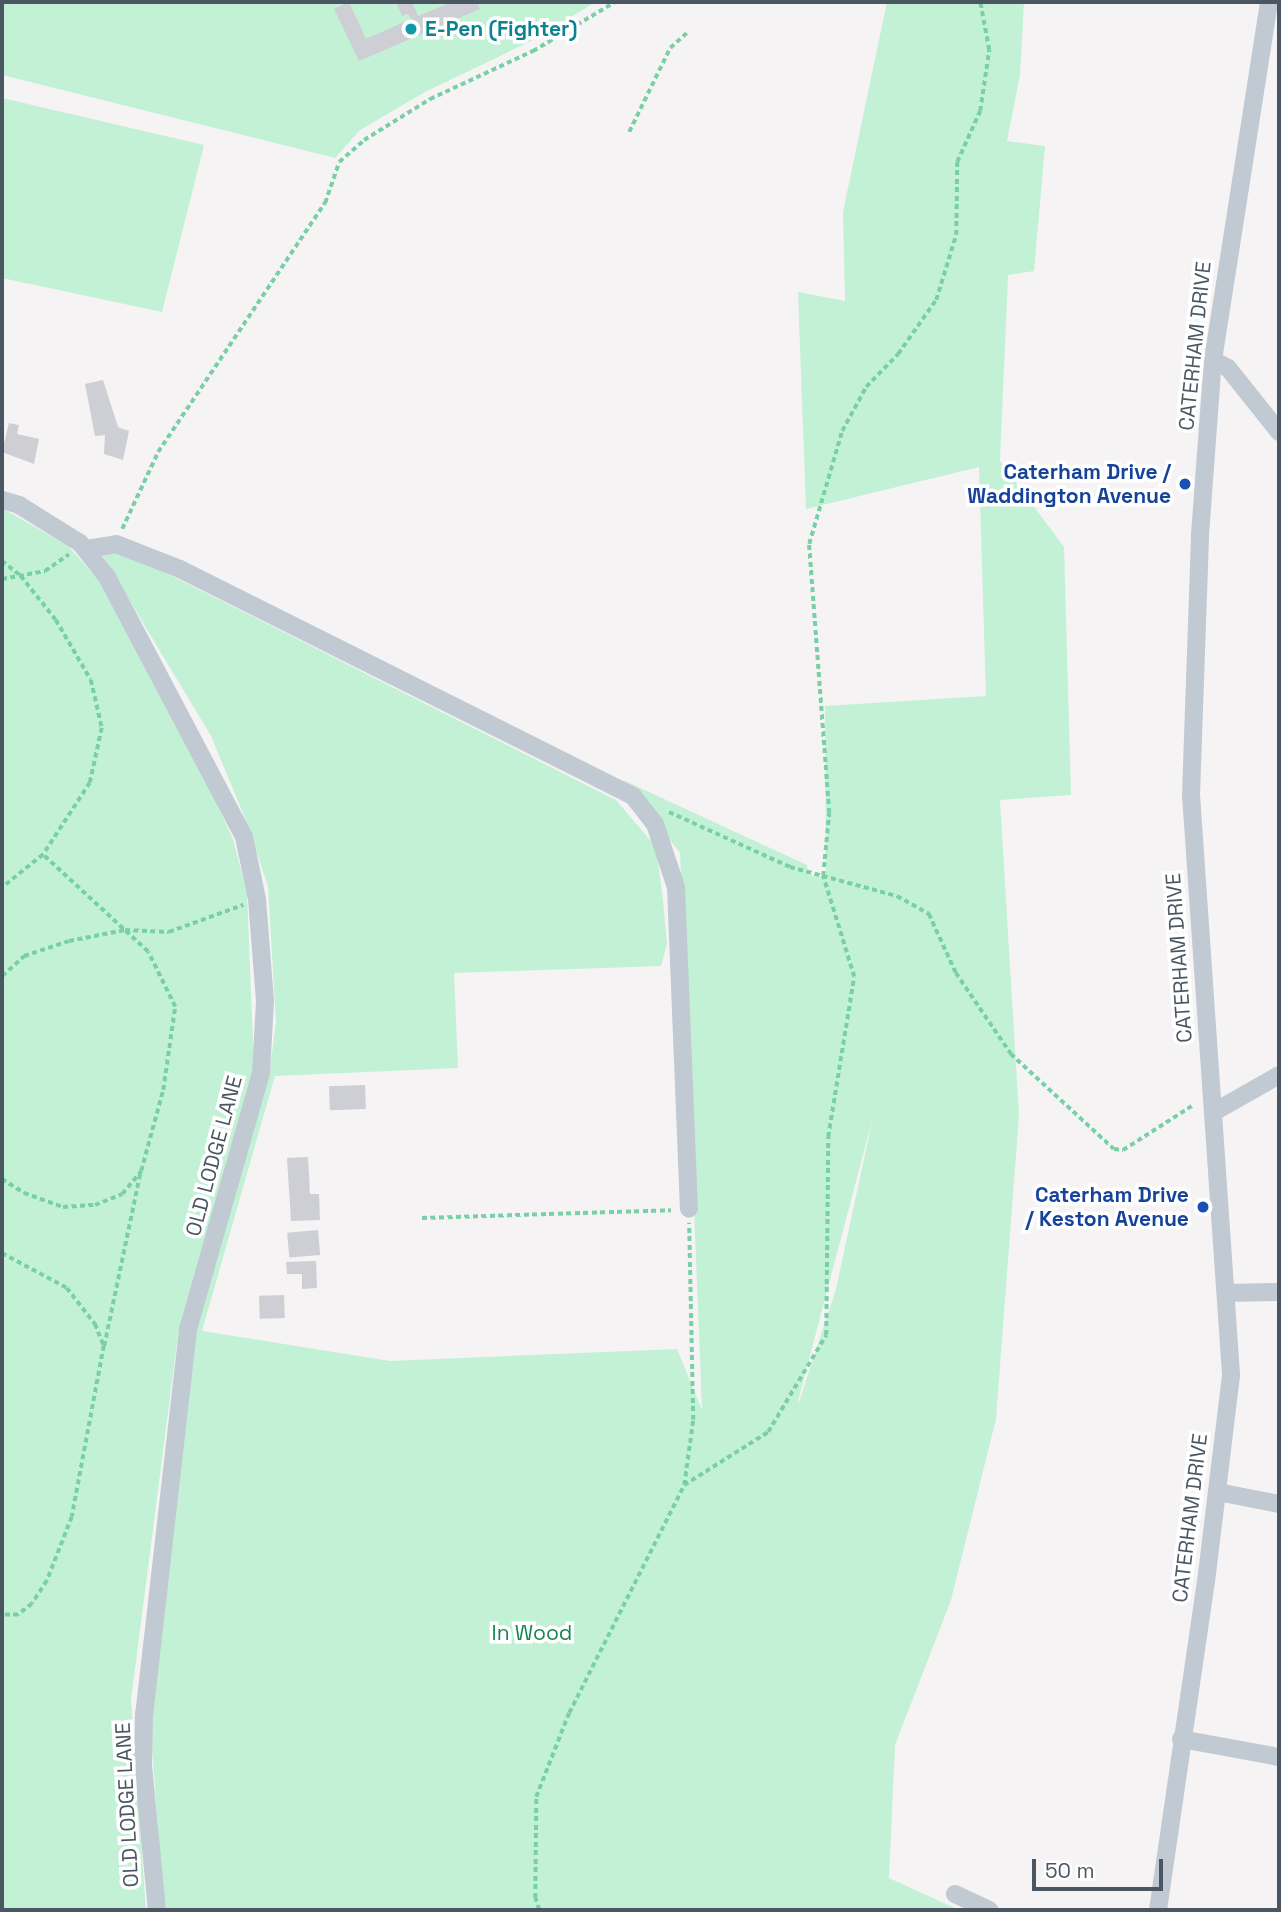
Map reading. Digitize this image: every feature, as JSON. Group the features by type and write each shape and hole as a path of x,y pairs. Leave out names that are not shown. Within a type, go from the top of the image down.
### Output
{"street":[{"name":"CATERHAM DRIVE","path":"1158,1910 1218,1492 1231,1374 1191,795 1200,535 1213,360 1269,2"},
{"path":"1213,360 1228,368 1279,432"},
{"name":"OLD LODGE LANE","path":"2,500 19,505 86,549 125,611 238,825 257,899 265,1001 261,1073 188,1330 144,1714 143,1765 156,1910"},
{"path":"86,549 116,544 180,569 633,796 655,824 676,887 689,1209"},
{"path":"1214,1112 1279,1075"},
{"path":"1226,1293 1279,1292"},
{"path":"1218,1492 1279,1504"},
{"path":"1181,1739 1279,1757"},
{"path":"955,1894 990,1910"}],"path":[{"path":"116,544 158,452 325,203 339,162 364,140 430,99 533,51 615,2"},
{"path":"684,1485 768,1432 826,1335 828,1137 854,977 823,876 829,813 809,544 842,431 866,387 898,355 936,300 956,235 957,162 980,111 989,50 980,2"},
{"path":"629,132 670,48 688,32"},
{"path":"2,579 44,571 65,558"},
{"path":"2,561 21,576 56,620 91,680 102,728 90,783 43,855 2,888"},
{"path":"633,796 790,867 862,890 897,896 929,914 956,973 1011,1054 1114,1149 1123,1150 1163,1127 1212,1093"},
{"path":"2,1615 18,1615 32,1604 72,1517 141,1171 163,1090 176,1007 148,952 43,855"},
{"path":"2,976 24,956 69,941 125,930 170,932 257,899"},
{"path":"2,1180 24,1193 63,1207 95,1205 122,1194 141,1171"},
{"path":"422,1218 689,1209 693,1420 684,1485 569,1713 536,1797 539,1910"},
{"path":"2,1253 67,1288 95,1324 104,1346"}],"green space":[{"path":"2,2 596,2 529,42 425,92 360,130 335,158 2,75"},
{"name":"In Wood","path":"887,2 1024,2 1020,75 1007,141 1045,146 1034,271 1008,275 1000,461 1064,547 1071,795 1000,800 1019,1115 996,1419 951,1600 895,1745 889,1878 959,1910 164,1910 151,1733 194,1331 270,1069 276,1022 268,886 245,818 211,736 101,553 115,551 174,577 616,800 656,847 663,900 667,944 661,966 454,973 458,1068 275,1076 202,1331 390,1361 677,1349 702,1410 680,853 623,780 807,865 808,875 826,878 825,706 986,696 979,467 806,509 798,292 845,301 843,212","holes":["873,1117 836,1289 799,1402"]},
{"path":"2,98 204,145 162,312 2,278"},
{"path":"2,508 68,546 102,584 166,695 233,839 247,893 254,1067 178,1335 131,1700 146,1910 2,1910"}],"building":[{"name":"E-Pen (Fighter)","path":"349,2 366,39 411,19 408,14 402,16 396,2 412,2 418,16 452,2 477,2 480,9 359,61 334,9"},
{"path":"103,380 118,427 129,431 123,460 104,454 105,435 95,436 85,384"},
{"path":"9,423 19,425 17,434 39,439 34,464 2,452"},
{"path":"365,1085 366,1109 330,1110 329,1086"},
{"path":"308,1157 310,1194 319,1194 320,1220 291,1221 287,1158"},
{"path":"318,1230 320,1255 289,1258 287,1233"},
{"path":"316,1261 317,1288 302,1289 302,1274 287,1274 286,1262"},
{"path":"284,1295 285,1318 260,1319 259,1296"}],"place":[{"name":"E-Pen (Fighter)","path":"411,29"},
{"name":"Caterham Drive / Waddington Avenue","path":"1185,484"},
{"name":"Caterham Drive / Keston Avenue","path":"1203,1207"}]}
